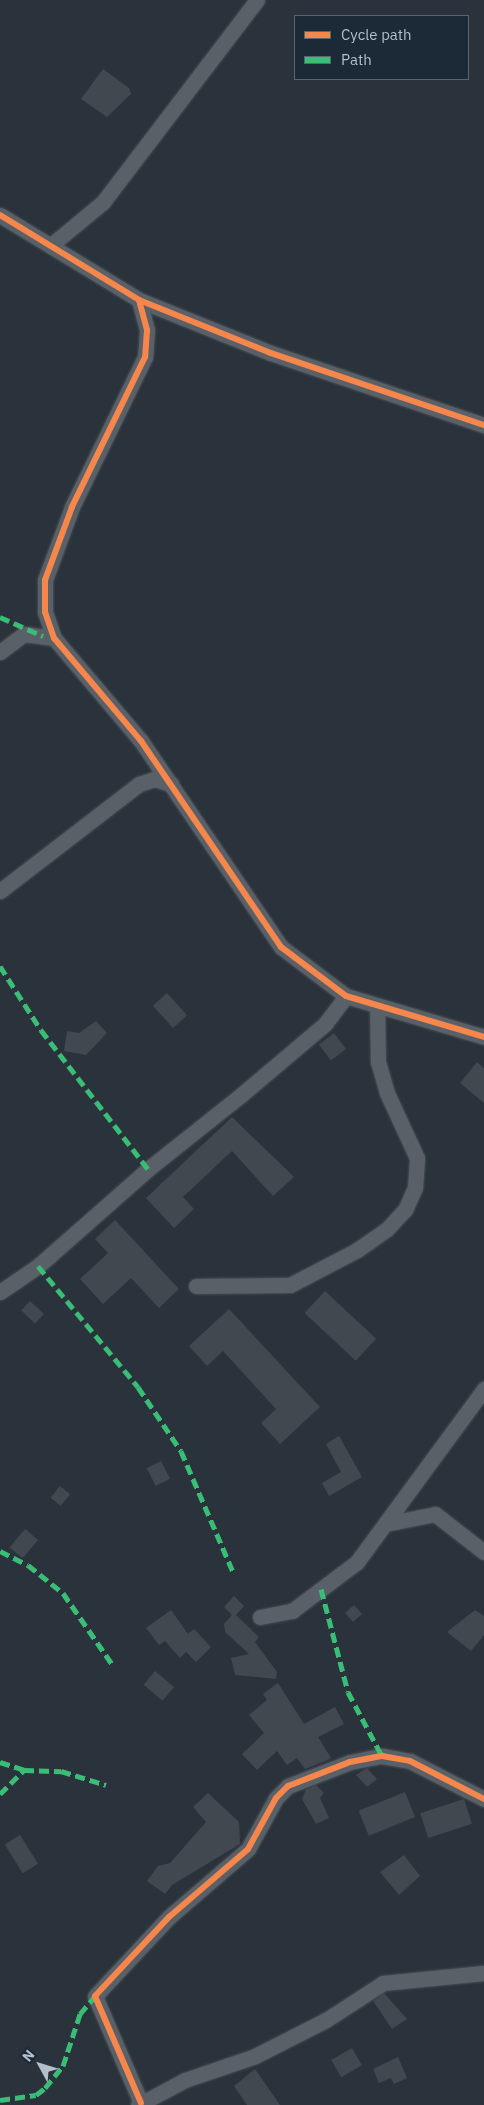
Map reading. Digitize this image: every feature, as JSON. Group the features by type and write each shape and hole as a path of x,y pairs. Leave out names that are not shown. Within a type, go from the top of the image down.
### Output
{"street":[{"path":"50,246 102,202 257,0"},
{"path":"0,214 139,300 271,353 484,426"},
{"path":"139,300 146,330 145,357 72,507 46,580 45,612 54,638 141,741 282,947 346,996 484,1037"},
{"path":"0,652 24,634 54,638"},
{"path":"0,891 139,784 154,779 171,784"},
{"path":"0,1292 38,1266 148,1169 255,1084 325,1024 346,996"},
{"path":"196,1286 290,1285 357,1250 387,1229 405,1210 415,1188 417,1158 387,1093 378,1062 377,1006"},
{"path":"260,1617 292,1611 304,1604 357,1562 390,1523 484,1390"},
{"path":"390,1523 435,1514 484,1552"},
{"path":"484,1799 410,1761 382,1756 350,1762 288,1786 276,1798 248,1849 168,1916 95,1996 139,2104 185,2080 255,2056 326,2020 383,1983 484,1973"}],"building":[{"path":"103,69 129,88 131,94 107,117 81,99"},
{"path":"167,993 187,1015 173,1028 153,1006"},
{"path":"96,1021 107,1033 86,1055 64,1051 67,1031 79,1033"},
{"path":"334,1033 346,1049 331,1060 319,1044"},
{"path":"477,1062 484,1068 484,1103 460,1083"},
{"path":"232,1117 294,1177 273,1196 232,1151 183,1197 194,1209 174,1228 146,1198"},
{"path":"115,1220 179,1289 159,1308 131,1278 103,1304 80,1279 108,1253 95,1239"},
{"path":"325,1291 376,1339 356,1361 305,1313"},
{"path":"30,1301 44,1314 35,1323 21,1311"},
{"path":"229,1309 320,1407 280,1444 261,1423 276,1409 223,1351 207,1366 189,1346"},
{"path":"339,1436 362,1477 329,1496 322,1483 341,1472 326,1444"},
{"path":"161,1461 170,1479 156,1486 147,1468"},
{"path":"60,1486 70,1494 61,1506 51,1498"},
{"path":"25,1529 38,1540 23,1558 10,1547"},
{"path":"234,1596 244,1606 236,1615 259,1637 255,1642 277,1672 276,1679 235,1675 231,1658 249,1654 225,1632 224,1624 232,1615 224,1607"},
{"path":"354,1605 362,1614 353,1622 345,1613"},
{"path":"171,1610 188,1634 194,1629 211,1647 196,1662 186,1652 180,1658 165,1641 159,1645 146,1628"},
{"path":"475,1610 484,1616 484,1635 471,1651 447,1632"},
{"path":"155,1671 174,1687 163,1701 143,1685"},
{"path":"278,1683 304,1724 335,1707 344,1724 318,1737 331,1758 305,1769 297,1758 287,1765 277,1751 257,1770 242,1754 264,1733 249,1715 267,1700 263,1694"},
{"path":"367,1768 377,1779 367,1787 356,1775"},
{"path":"316,1785 324,1793 320,1798 329,1818 316,1824 302,1799 306,1789"},
{"path":"405,1792 415,1817 369,1836 359,1811"},
{"path":"208,1793 239,1822 240,1844 172,1885 165,1894 147,1881 158,1866 170,1863 206,1822 193,1807"},
{"path":"464,1799 472,1824 428,1838 420,1813"},
{"path":"20,1835 38,1864 23,1873 5,1845"},
{"path":"404,1855 420,1876 399,1895 380,1872"},
{"path":"384,1993 407,2019 392,2029 373,2001"},
{"path":"352,2048 362,2065 341,2077 331,2060"},
{"path":"398,2057 407,2078 394,2084 391,2078 379,2083 373,2069"},
{"path":"255,2069 280,2105 247,2105 234,2086"}],"marked path":[{"path":"0,617 43,636"},
{"path":"0,966 41,1030 148,1169"},
{"path":"38,1266 138,1387 181,1451 233,1572"},
{"path":"0,1551 28,1565 63,1593 112,1664"},
{"path":"321,1589 348,1692 382,1756"},
{"path":"0,1762 24,1770 61,1771 106,1785"},
{"path":"0,1794 24,1770"},
{"path":"0,2100 36,2095 45,2088 63,2066 80,2014 95,1996"}],"cycle path":[{"path":"0,215 139,300 271,353 484,425"},
{"path":"139,300 147,330 145,357 72,507 45,580 45,612 54,638 141,741 281,947 346,996 484,1037"},
{"path":"141,2103 95,1996 169,1917 248,1849 276,1798 288,1786 350,1762 382,1756 410,1761 484,1799"}]}
